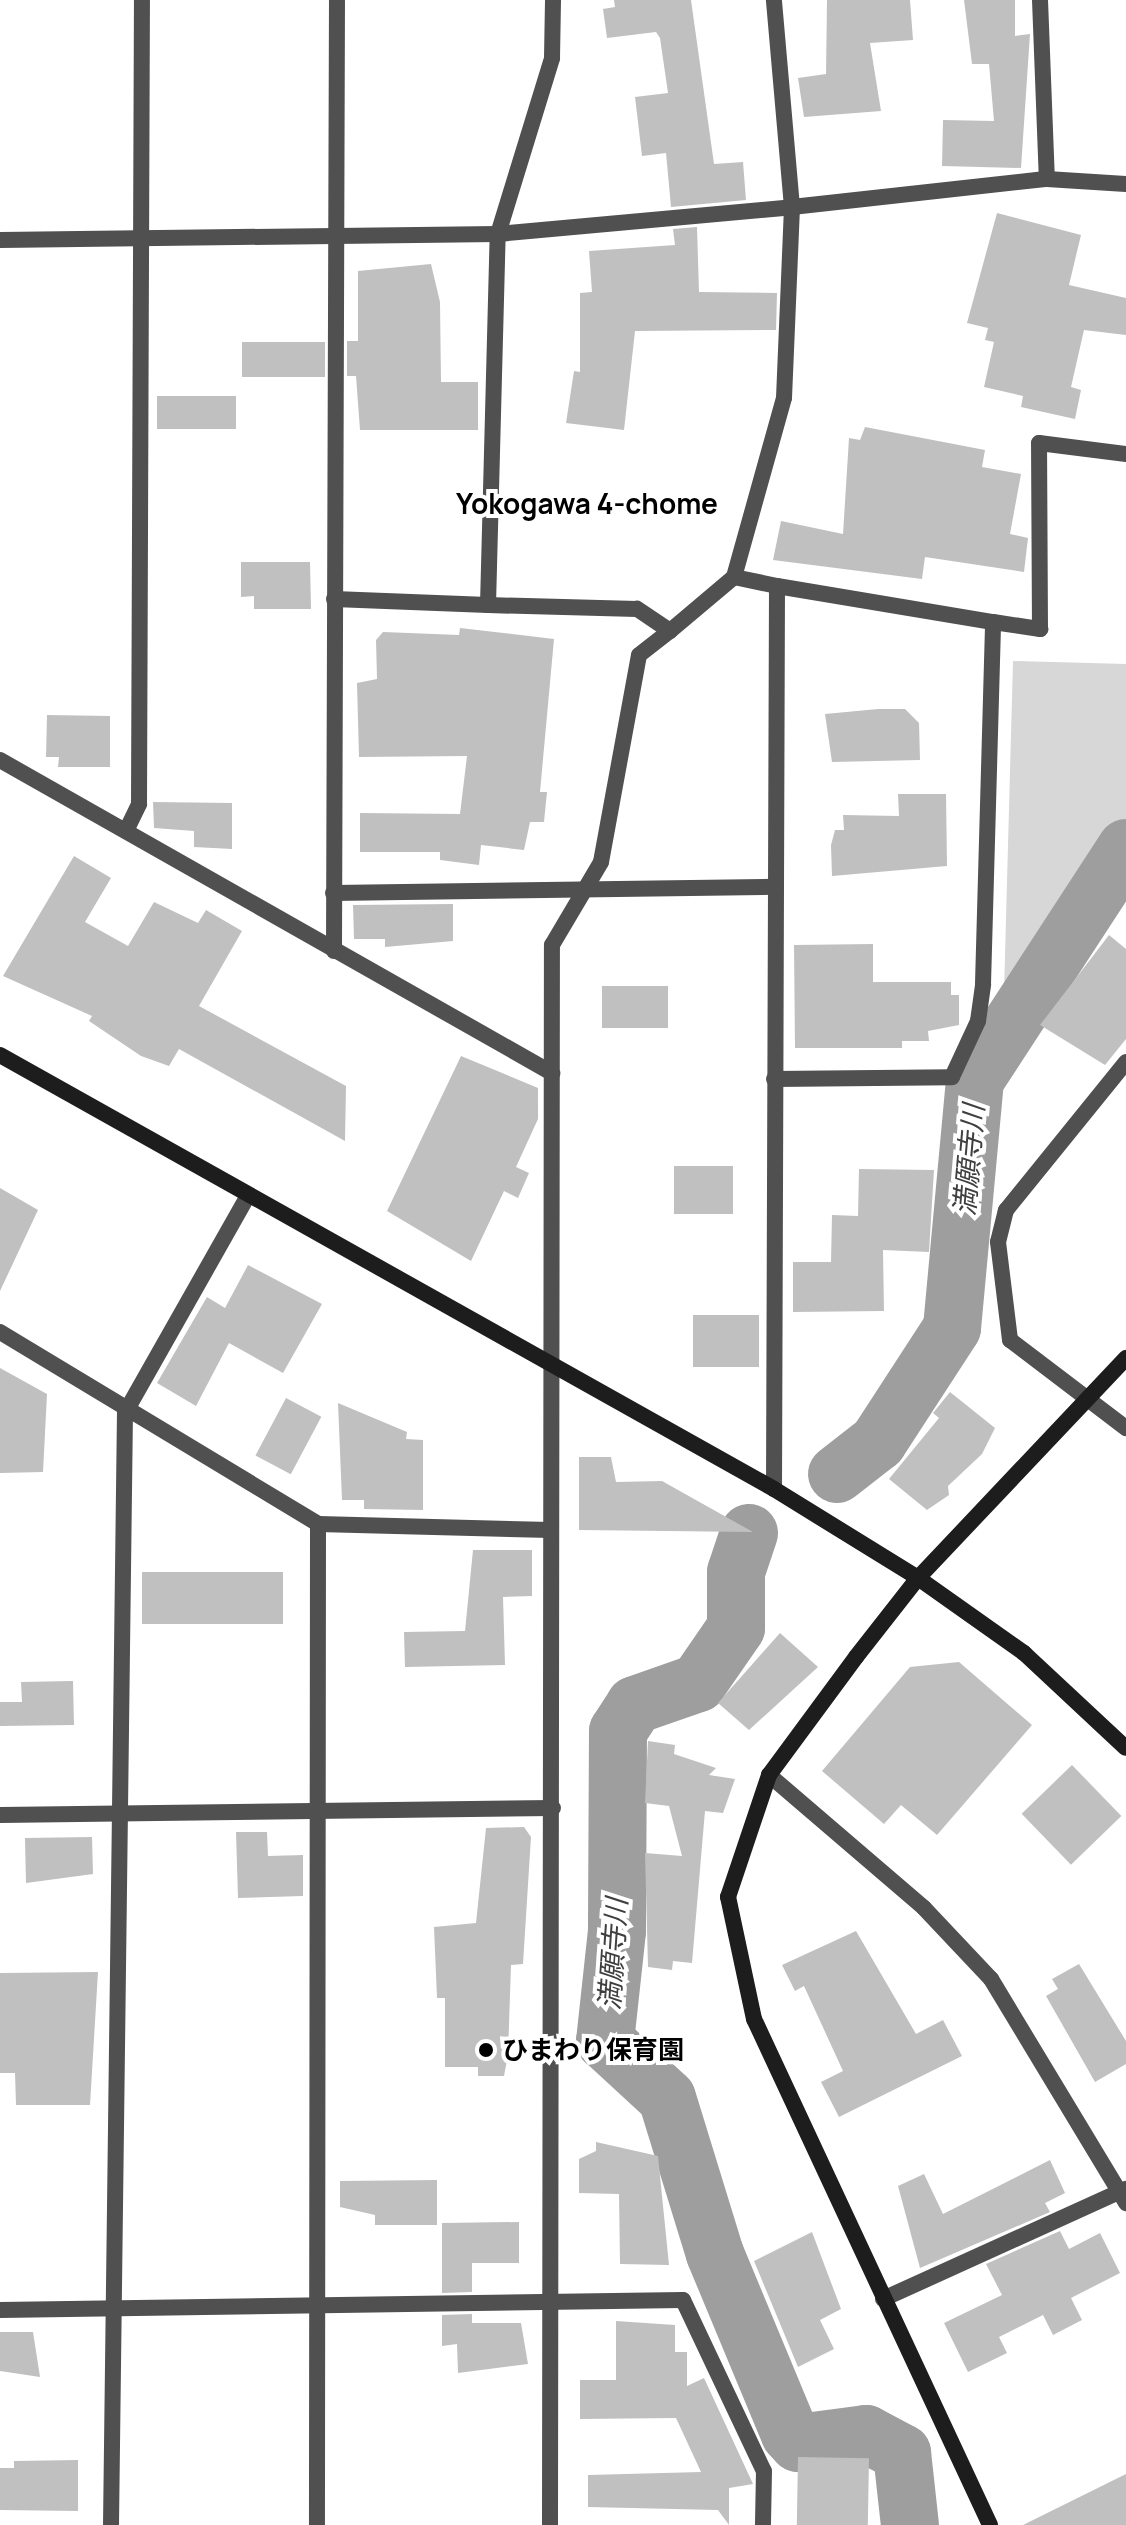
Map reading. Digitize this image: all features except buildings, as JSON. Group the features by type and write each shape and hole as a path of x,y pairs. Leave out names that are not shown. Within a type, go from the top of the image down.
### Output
{"street":[{"path":"126,831 139,804 142,0"},
{"path":"334,951 337,0"},
{"path":"488,605 498,234 552,58 553,0"},
{"path":"550,2525 553,1808 547,1361 552,945 601,862 639,655 734,577 784,398 792,207 774,0"},
{"path":"1040,0 1047,179"},
{"path":"0,240 498,234 792,207 1047,179 1126,184"},
{"path":"734,577 1040,629 1039,443 1126,454"},
{"path":"774,1489 777,586"},
{"path":"334,599 637,609 670,631"},
{"path":"774,1079 952,1077 978,1021 983,984 993,622"},
{"path":"0,760 552,1073"},
{"path":"333,893 776,887"},
{"path":"0,1055 247,1197 774,1489 918,1578 1024,1653 1126,1748"},
{"path":"1126,1062 1006,1210 998,1242 1010,1340 1093,1397 1126,1428"},
{"path":"111,2525 111,2307 125,1413 247,1197"},
{"path":"0,1332 125,1413 318,1524 551,1530"},
{"path":"990,2525 754,2019 728,1897 769,1775 918,1578 1093,1397 1126,1358"},
{"path":"317,2525 318,1524"},
{"path":"769,1775 924,1908 991,1979 1124,2195 883,2299"},
{"path":"0,1815 320,1808 553,1808"},
{"path":"0,2310 683,2300 764,2471 763,2525"}],"shaded area":[{"path":"1013,661 1126,664 1126,822 1004,993"}],"waterway":[{"name":"満願寺川","path":"837,1474 878,1442 952,1328 975,1080 1126,848"},
{"name":"満願寺川","path":"749,1533 736,1572 736,1628 698,1683 635,1705 618,1731 617,1931 605,2041 667,2098 715,2254 790,2434 798,2443 866,2434 902,2453 910,2525"}],"place":[{"name":"ひまわり保育園","path":"486,2050"}],"district":[{"name":"Yokogawa 4-chome","path":"587,503"}]}
